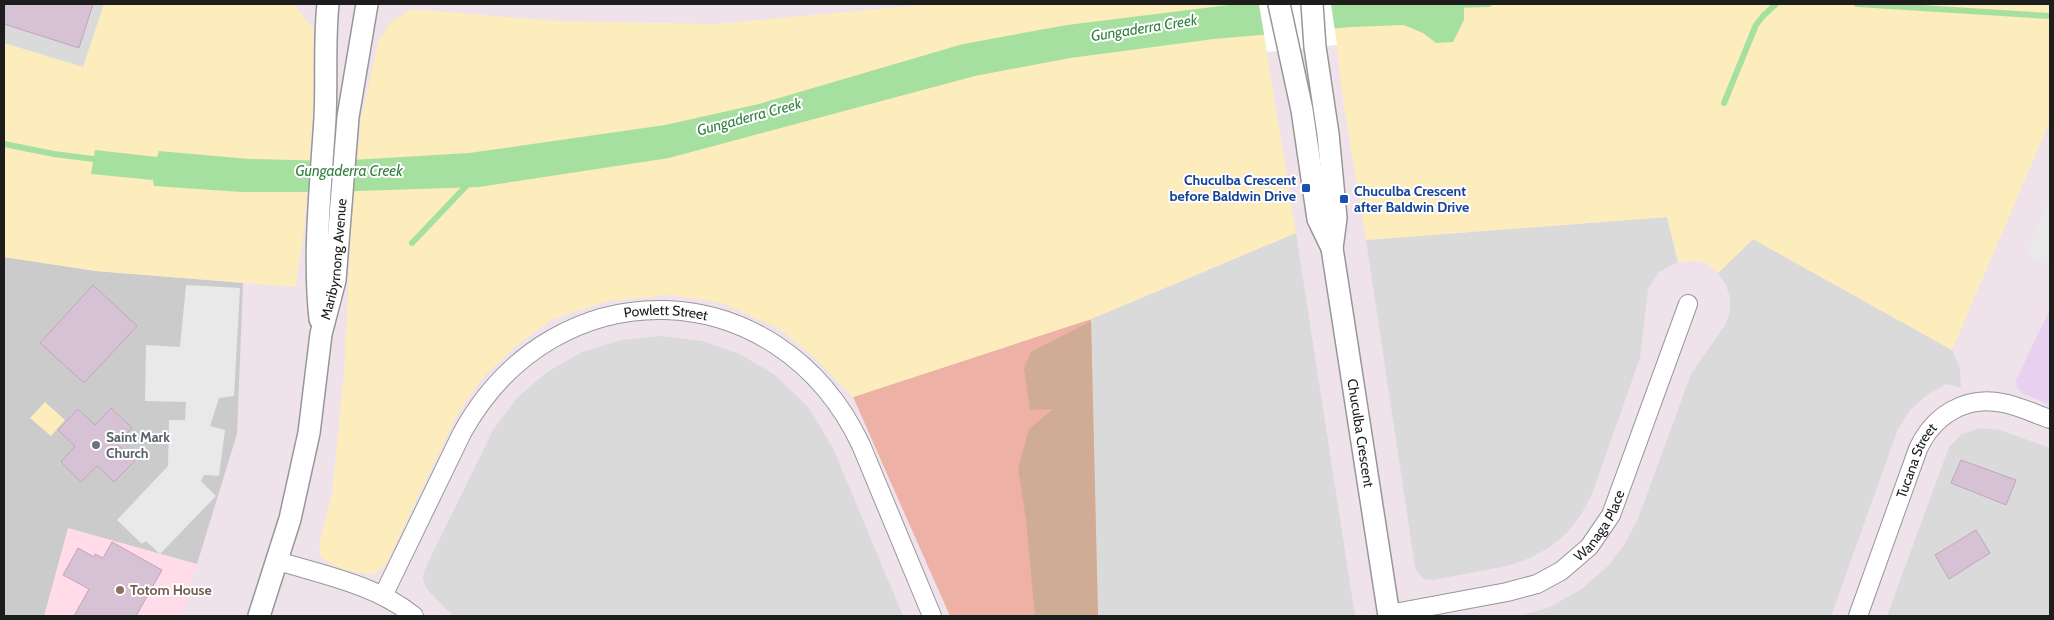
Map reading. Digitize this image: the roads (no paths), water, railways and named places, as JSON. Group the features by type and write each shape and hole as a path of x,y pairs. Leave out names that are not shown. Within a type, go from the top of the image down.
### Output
{"street":[{"name":"Maribyrnong Avenue","path":"328,4 325,115 328,232"},
{"name":"Maribyrnong Avenue","path":"259,616 290,519 309,433 322,334 316,282 328,232 367,4"},
{"name":"Chuculba Crescent","path":"1279,4 1302,110 1318,219 1332,248"},
{"name":"Chuculba Crescent","path":"1312,4 1315,47 1328,134 1336,218 1332,248 1389,615"},
{"name":"Wanaga Place","path":"1389,615 1507,592 1537,584 1561,571 1589,547 1611,515 1688,304"},
{"name":"Powlett Street","path":"383,596 462,433 486,394 501,377 536,348 576,326 620,314 665,310 710,316 753,332 792,356 825,387 847,418 861,445 932,616"},
{"name":"Tucana Street","path":"1858,616 1918,449 1923,438 1940,418 1961,406 1986,401 2002,402 2050,419"},
{"path":"278,561 383,596 414,616"}],"water":[{"name":"Gungaderra Creek","path":"1237,4 1464,4 1464,20 1453,42 1436,43 1423,33 1404,25 1351,27 1214,39 1070,58 975,76 669,158 479,187 329,192 241,192 154,186 153,180 91,174 95,150 157,157 159,151 249,159 334,161 469,153 665,125 759,104 963,44 1067,25"}],"waterway":[{"name":"Gungaderra Creek","path":"1457,5 1489,4"},
{"path":"1724,103 1756,25 1776,4"},
{"name":"Gungaderra Creek","path":"1857,4 2050,16"},
{"name":"Gungaderra Creek","path":"4,144 54,154 101,160"},
{"path":"412,243 469,183"}],"place":[{"name":"Chuculba Crescent before Baldwin Drive","path":"1306,188"},
{"name":"Chuculba Crescent after Baldwin Drive","path":"1344,199"},
{"name":"Saint Mark Church","path":"96,445"},
{"name":"Totom House","path":"120,590"}]}
